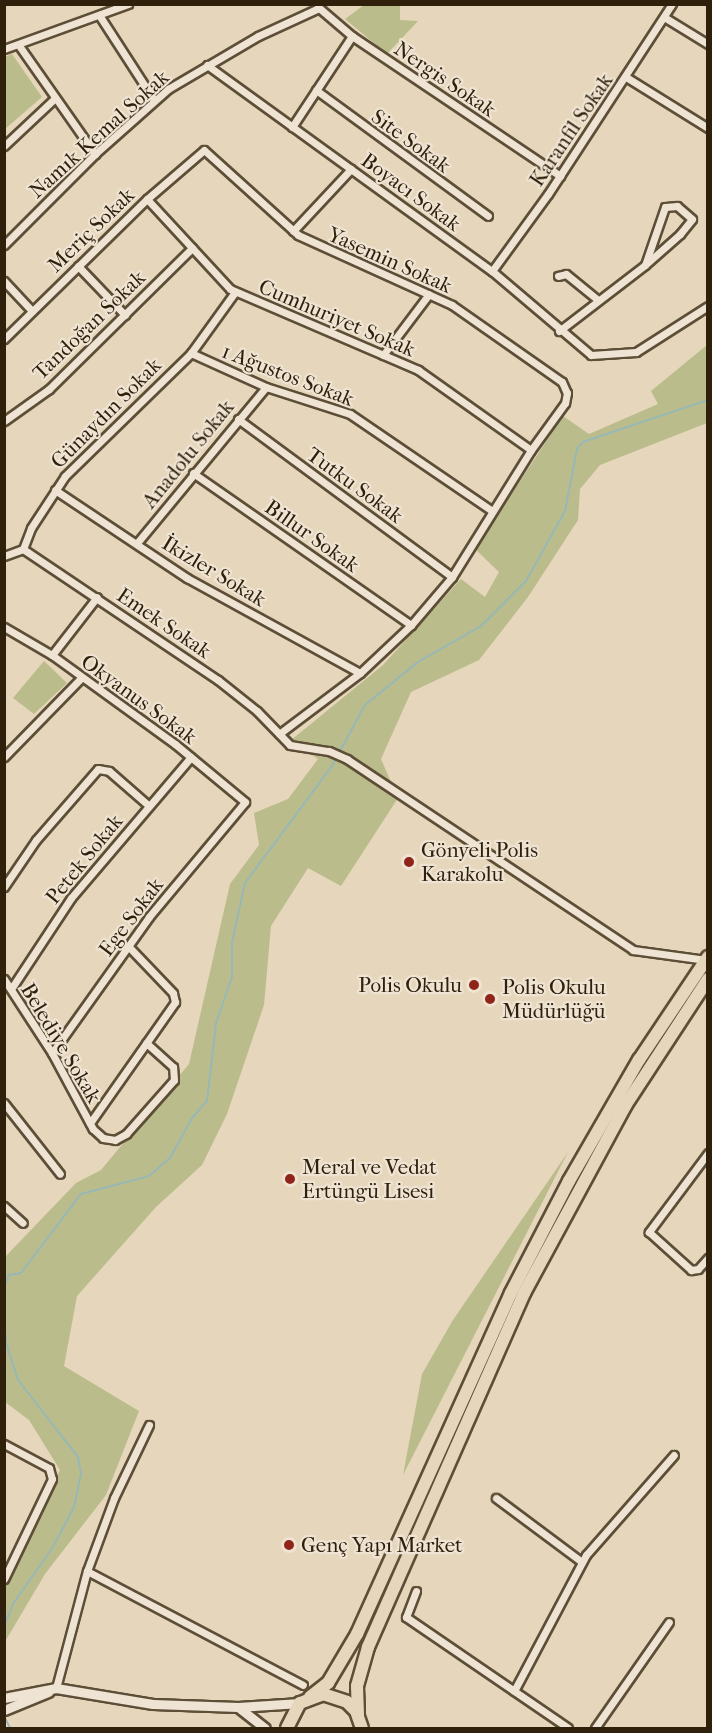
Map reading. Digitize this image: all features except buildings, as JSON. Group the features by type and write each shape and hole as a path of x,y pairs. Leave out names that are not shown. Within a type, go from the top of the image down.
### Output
{"highway":[{"path":"287,1728 305,1700 333,1676 357,1634 511,1293 569,1181 639,1060 707,958"},
{"path":"362,1728 358,1715 357,1686 368,1647 524,1293 625,1106 708,979"},
{"path":"305,1700 335,1696 347,1702 358,1715"}],"street":[{"path":"4,50 20,47 128,4"},
{"name":"Karanfil Sokak","path":"492,271 560,177 672,4"},
{"name":"Nergis Sokak","path":"318,6 352,36 560,177"},
{"name":"Namık Kemal Sokak","path":"4,245 154,100 207,65 318,6"},
{"path":"99,15 154,100"},
{"path":"664,17 708,44"},
{"path":"292,127 352,36"},
{"path":"20,47 54,99 96,154"},
{"name":"Boyacı Sokak","path":"207,65 492,271 588,354 606,356 636,352 708,306"},
{"path":"626,77 708,128"},
{"name":"Site Sokak","path":"316,90 488,216"},
{"path":"4,146 54,99"},
{"name":"Meriç Sokak","path":"4,339 147,199 204,150"},
{"name":"Yasemin Sokak","path":"204,150 293,231 429,294 498,335 562,382 567,393 565,403 531,450"},
{"path":"293,231 351,169"},
{"name":"Cumhuriyet Sokak","path":"147,199 221,282 235,292 428,375 531,450"},
{"path":"560,331 645,266 692,219 677,206 665,207 645,266"},
{"name":"Tandoğan Sokak","path":"4,421 48,389 192,248"},
{"path":"78,266 124,315"},
{"path":"558,276 566,274 598,300"},
{"path":"4,281 32,311"},
{"name":"Günaydın Sokak","path":"23,549 55,490 191,353 235,292"},
{"path":"383,355 429,294"},
{"name":"1 Ağustos Sokak","path":"191,353 266,387 350,414 492,511"},
{"name":"Anadolu Sokak","path":"137,543 266,387"},
{"name":"Tutku Sokak","path":"238,419 452,577"},
{"path":"279,734 360,673 411,625 452,577 531,450"},
{"name":"Billur Sokak","path":"193,473 411,625"},
{"name":"İkizler Sokak","path":"55,490 187,578 360,673"},
{"path":"4,556 23,549"},
{"name":"Emek Sokak","path":"23,549 218,680 295,747 329,751 347,759 633,950 707,958"},
{"path":"52,656 97,597"},
{"name":"Okyanus Sokak","path":"4,627 52,656 192,757 243,797 244,806"},
{"path":"6,753 81,678"},
{"name":"Petek Sokak","path":"11,990 71,898 148,805 192,757"},
{"path":"4,888 36,840 95,770 107,769 148,805"},
{"name":"Ege Sokak","path":"52,1053 176,884 244,806"},
{"path":"129,947 175,997 146,1044 90,1123 103,1138 119,1138 137,1124 172,1083 174,1069 146,1044"},
{"name":"Belediye Sokak","path":"4,979 52,1053 90,1123"},
{"path":"4,1103 60,1174"},
{"path":"708,1153 649,1232 691,1270 698,1269 708,1258"},
{"path":"4,1206 23,1223"},
{"path":"56,1688 87,1571 114,1498 149,1425"},
{"path":"4,1444 42,1463 52,1473 50,1487 4,1579"},
{"path":"514,1691 582,1562 674,1455"},
{"path":"496,1498 582,1562"},
{"path":"87,1571 303,1685"},
{"path":"416,1591 406,1617 568,1728"},
{"path":"595,1728 669,1622"},
{"path":"4,1698 14,1694 56,1688 153,1704 238,1707 305,1700"},
{"path":"4,1710 56,1688"},
{"path":"238,1707 266,1728"}],"green space":[{"path":"400,4 400,20 418,21 387,54 345,19 364,5"},
{"path":"12,54 42,97 5,129 5,57"},
{"path":"707,345 707,423 600,465 580,489 578,520 528,597 479,660 411,692 381,759 398,798 341,886 308,868 271,926 264,1005 227,1114 202,1165 156,1207 77,1296 64,1366 139,1411 106,1495 45,1574 6,1640 5,1649 5,1573 60,1470 29,1420 5,1402 5,1257 76,1183 101,1170 189,1064 230,884 259,845 254,813 288,799 318,759 290,741 383,665 461,579 485,597 499,572 475,549 563,416 589,434 658,404 651,391"},
{"path":"44,661 67,683 34,714 13,698"},
{"path":"568,1152 403,1475 422,1374 453,1320"}],"waterway":[{"path":"4,1287 9,1275 21,1273 81,1194 149,1176 170,1158 192,1118 207,1101 216,1023 232,977 232,943 245,883 332,766 365,705 418,662 481,626 526,581 565,511 577,449 583,442 708,400"},
{"path":"4,1305 6,1343 18,1380 78,1457 81,1474 74,1507 53,1547 13,1604 4,1626"},
{"path":"4,1716 10,1728"}],"place":[{"name":"Gönyeli Polis Karakolu","path":"409,862"},
{"name":"Polis Okulu","path":"474,985"},
{"name":"Polis Okulu Müdürlüğü","path":"490,999"},
{"name":"Meral ve Vedat Ertüngü Lisesi","path":"290,1179"},
{"name":"Genç Yapı Market","path":"289,1545"}]}
